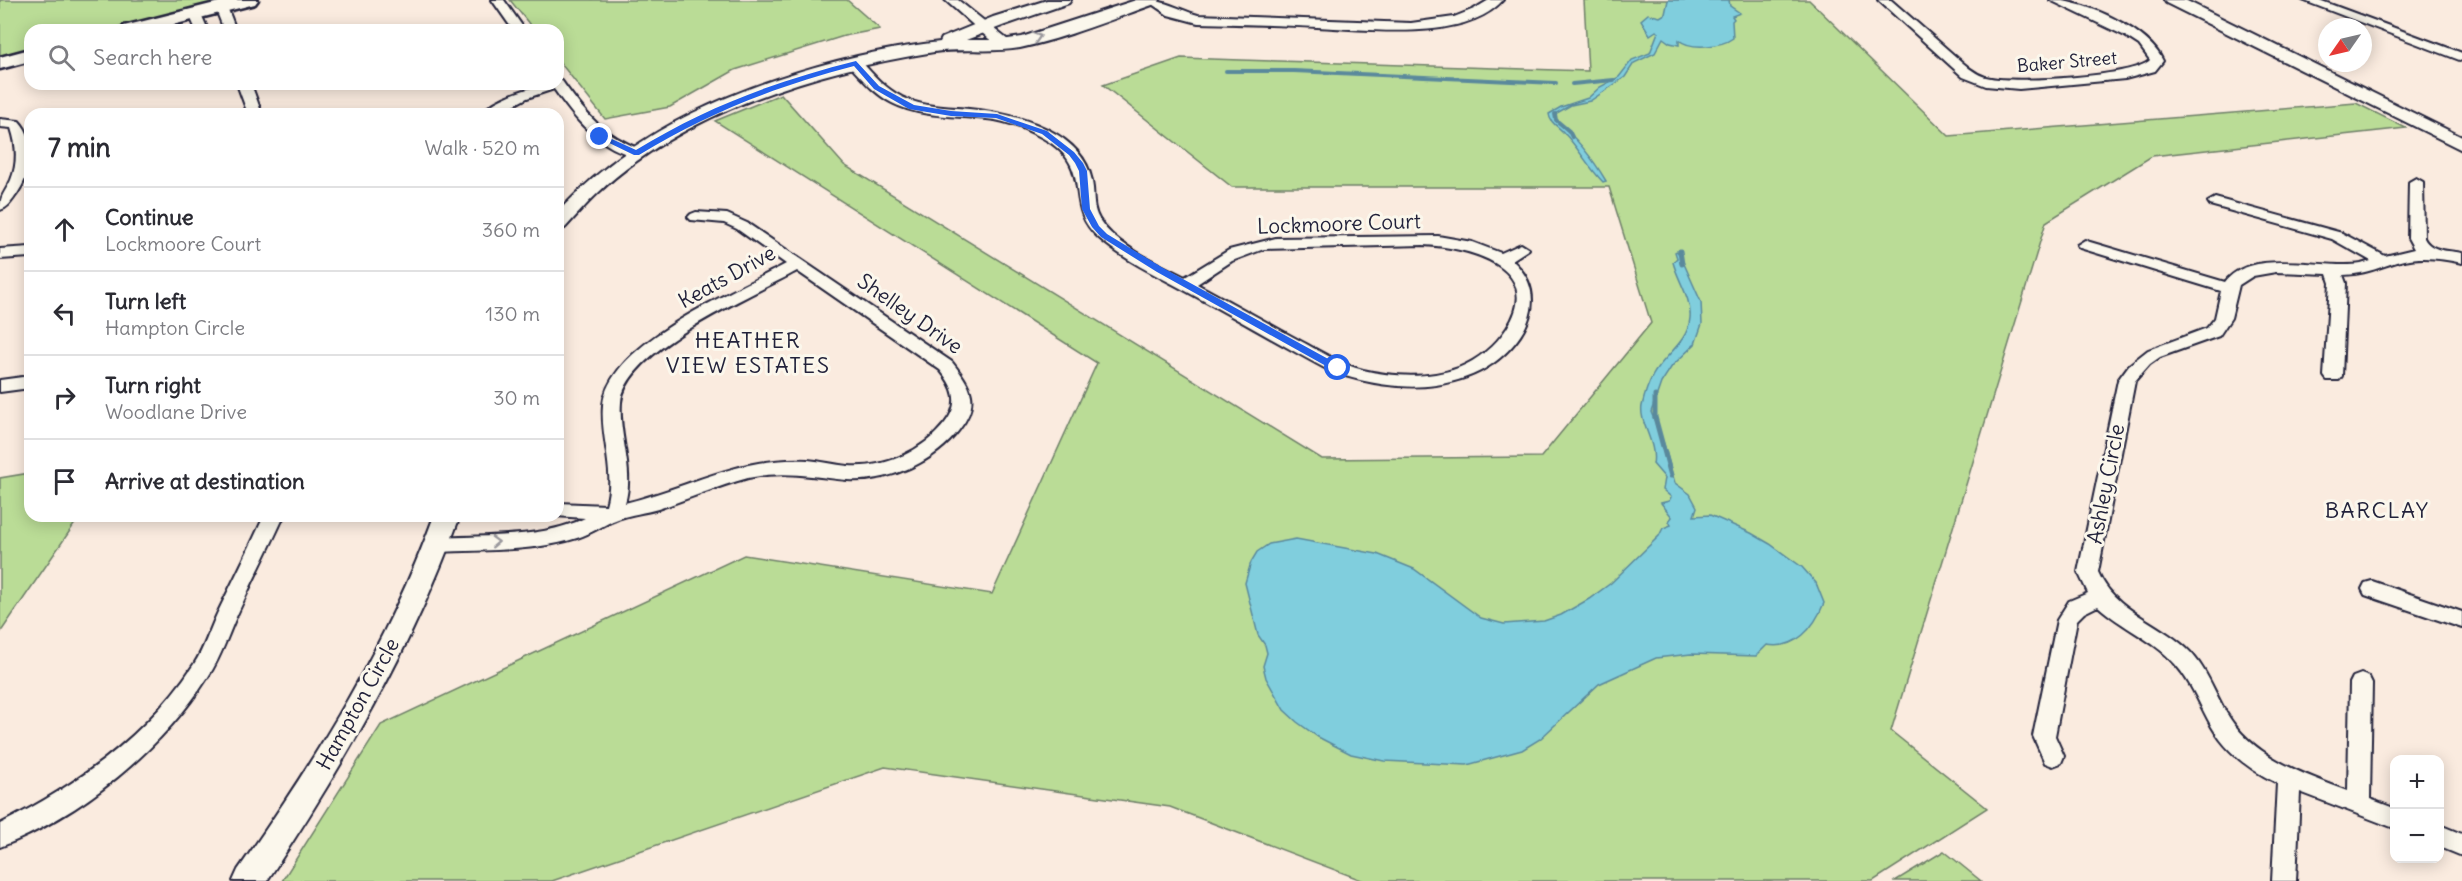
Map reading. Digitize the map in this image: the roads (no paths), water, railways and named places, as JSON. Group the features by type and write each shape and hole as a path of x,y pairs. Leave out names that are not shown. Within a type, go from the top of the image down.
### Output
{"main road":[{"path":"181,24 198,22 221,7 249,0"},
{"path":"0,63 24,57"}],"street":[{"path":"498,0 515,24"},
{"path":"951,0 1007,44"},
{"path":"564,218 593,187 637,153 675,130 731,103 806,76 938,46 983,27 1063,0"},
{"path":"938,46 1007,44 1046,35 1152,0 1172,12 1198,19 1412,26 1447,22 1476,13 1497,0"},
{"name":"Baker Street","path":"1884,0 1963,70 1986,82 2019,85 2125,75 2150,68 2157,61 2154,51 2139,39 2056,0"},
{"path":"2172,0 2462,144"},
{"path":"2308,0 2462,57"},
{"path":"221,7 228,24"},
{"path":"1476,13 1493,22"},
{"name":"Lockmoore Court","path":"856,64 877,88 912,107 945,113 1006,118 1035,128 1051,137 1072,153 1079,163 1083,171 1086,209 1096,227 1116,244 1186,285 1338,368 1373,379 1419,381 1461,373 1479,366 1513,333 1524,306 1524,289 1515,273 1501,260 1480,249 1445,242 1272,244 1254,247 1228,256 1186,285"},
{"path":"246,90 253,108"},
{"path":"499,108 522,95 537,90"},
{"path":"561,90 591,130 612,143 637,153"},
{"path":"0,123 14,124 17,127 23,160 21,178 0,206"},
{"path":"2416,182 2416,238 2420,246 2428,253"},
{"path":"2215,202 2337,236 2384,262"},
{"name":"Shelley Drive","path":"437,545 519,541 574,532 613,513 650,504 747,472 777,467 809,467 848,473 882,470 919,456 950,431 959,418 963,398 961,385 946,366 742,226 727,219 696,217"},
{"path":"2085,245 2230,289 2236,279 2256,270 2366,268 2407,255 2428,253 2462,258"},
{"path":"1501,260 1521,249"},
{"path":"1,255 24,253"},
{"name":"Keats Drive","path":"613,513 620,494 621,478 611,416 612,400 624,374 634,361 660,340 797,264"},
{"path":"2333,376 2338,283 2334,270"},
{"name":"Ashley Circle","path":"2230,289 2225,316 2213,332 2153,352 2140,362 2127,380 2088,572 2090,581 2101,597 2165,642 2181,657 2194,672 2230,738 2248,754 2289,777 2390,816"},
{"path":"0,386 24,383"},
{"name":"Shelley Drive","path":"564,510 613,513"},
{"path":"0,836 31,820 87,785 130,752 162,721 202,668 271,522"},
{"name":"Hampton Circle","path":"249,881 303,800 367,691 403,623 449,522"},
{"path":"2372,589 2462,620"},
{"path":"2053,756 2044,736 2067,620 2077,605 2101,597"},
{"path":"2360,804 2361,683"},
{"path":"2284,881 2289,777"},
{"path":"2444,838 2462,845"}],"water":[{"path":"1668,0 1729,0 1730,6 1740,13 1732,16 1734,19 1732,21 1733,38 1721,44 1698,46 1679,40 1679,45 1670,43 1663,38 1655,53 1634,63 1625,77 1590,101 1571,105 1555,114 1556,121 1584,148 1606,181 1603,182 1553,122 1549,114 1561,107 1588,98 1600,87 1619,77 1632,60 1650,53 1658,32 1650,35 1641,20 1648,14 1660,17 1665,14"},
{"path":"1677,251 1701,302 1702,324 1695,344 1672,366 1661,383 1651,412 1664,444 1675,483 1690,494 1697,507 1694,516 1710,515 1751,533 1802,567 1816,583 1824,603 1809,629 1787,644 1767,645 1756,656 1691,654 1656,658 1599,684 1540,739 1522,750 1467,765 1384,761 1351,754 1318,737 1297,722 1284,710 1266,678 1263,666 1267,653 1258,635 1245,583 1251,562 1257,552 1269,544 1296,539 1377,554 1414,569 1481,618 1504,624 1544,621 1561,615 1589,599 1611,583 1659,536 1663,528 1671,525 1669,521 1672,517 1661,503 1669,501 1671,497 1663,490 1665,478 1653,464 1653,448 1643,419 1642,406 1653,375 1680,342 1688,327 1689,304 1673,262 1677,258 1675,252"}],"waterway":[{"path":"1226,71 1294,71 1556,83"},
{"path":"1572,84 1614,80"},
{"path":"1555,114 1556,120 1569,131 1572,137"},
{"path":"1680,251 1682,264"},
{"path":"1655,396 1655,417 1671,476"}],"district":[{"name":"HEATHER VIEW ESTATES","path":"748,352"},
{"name":"BARCLAY","path":"2377,510"}]}
